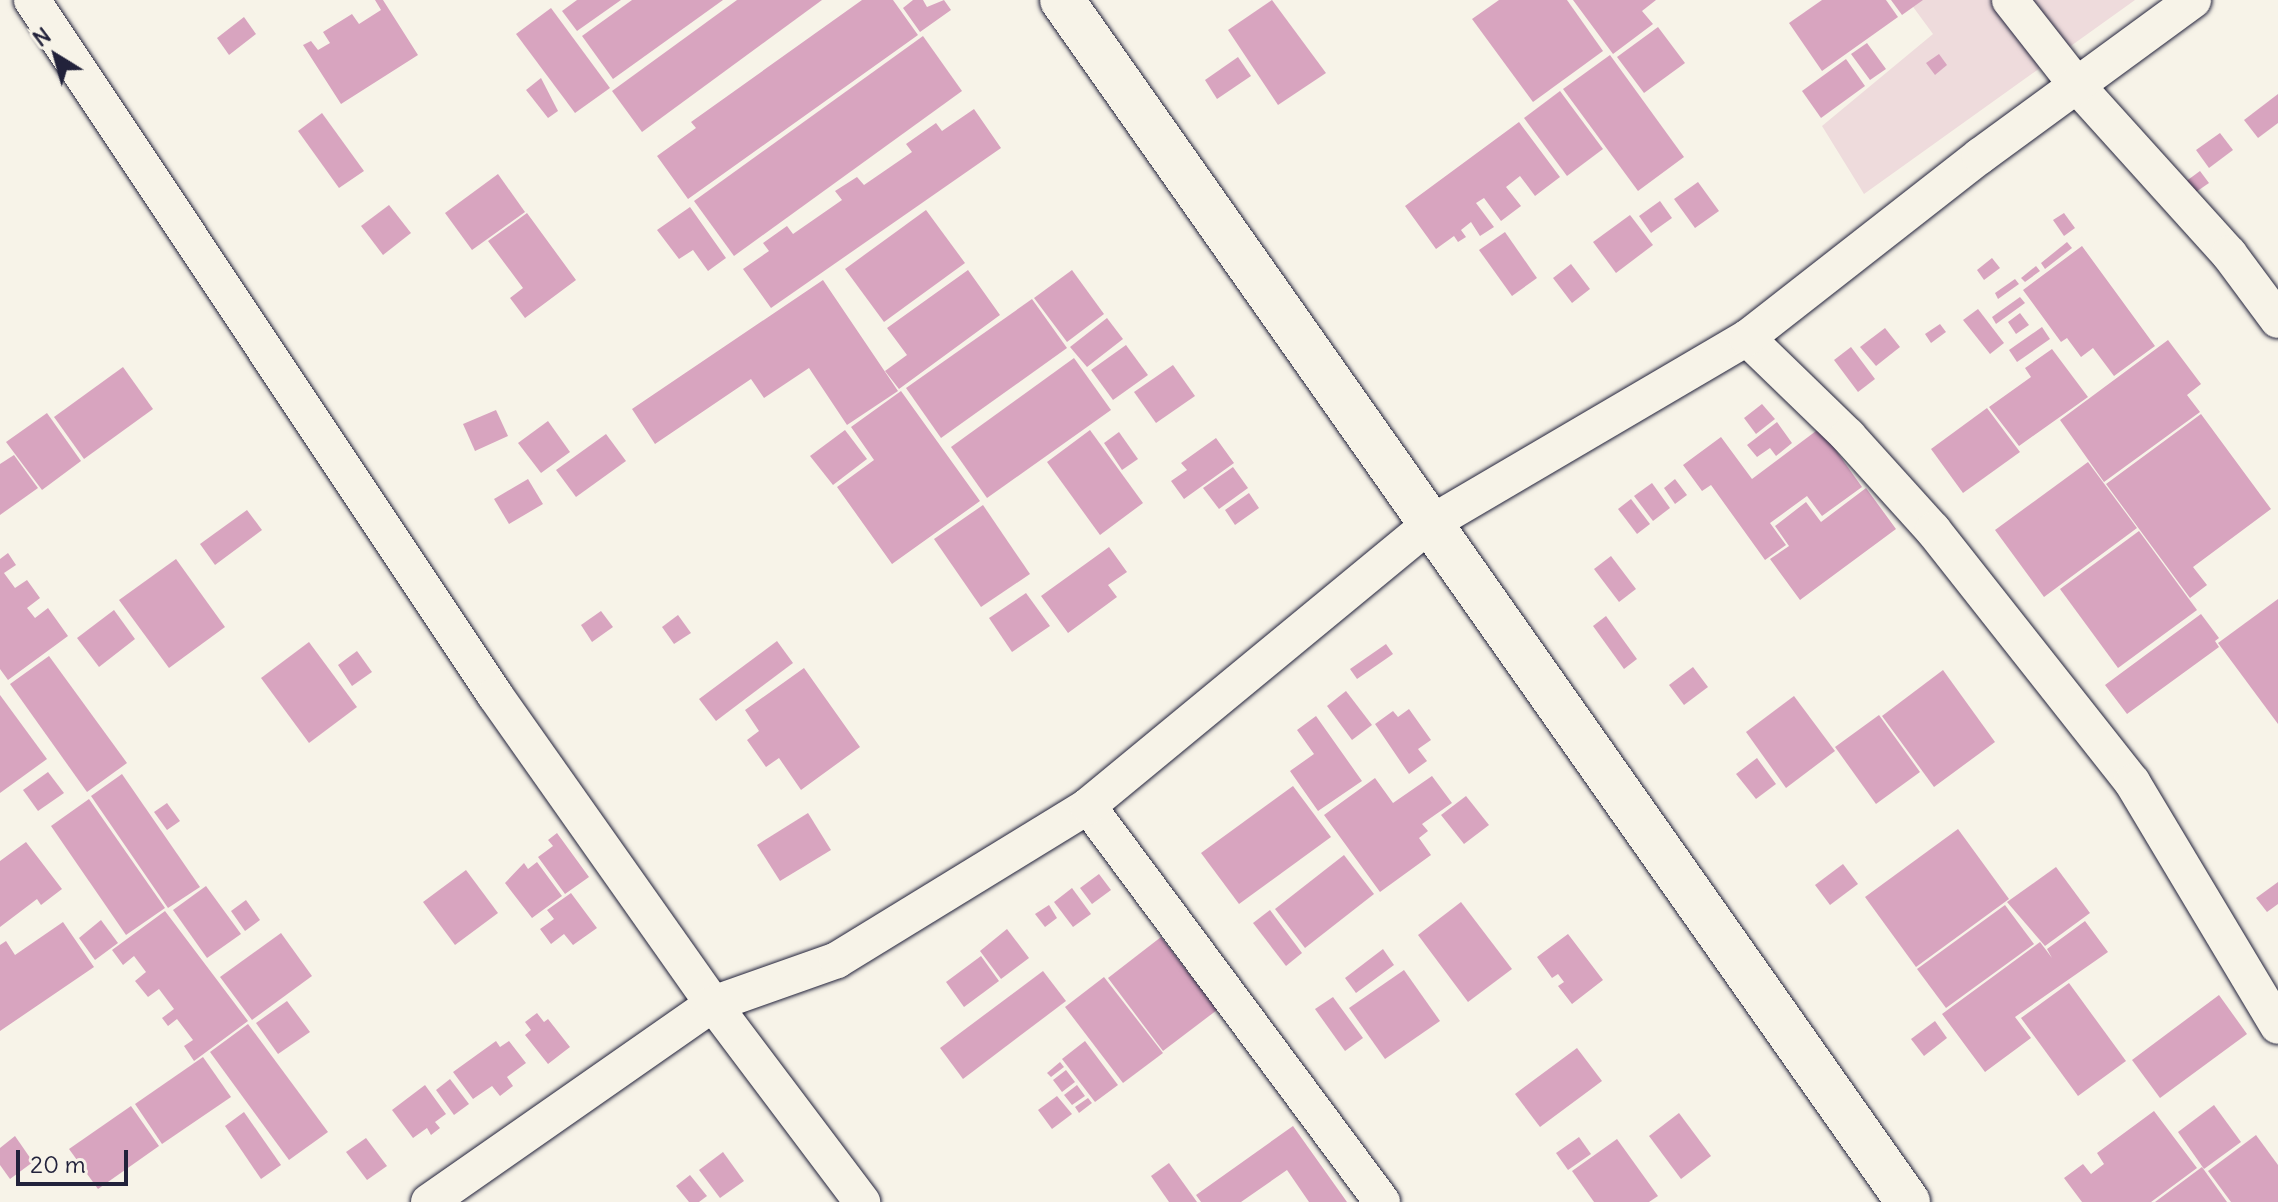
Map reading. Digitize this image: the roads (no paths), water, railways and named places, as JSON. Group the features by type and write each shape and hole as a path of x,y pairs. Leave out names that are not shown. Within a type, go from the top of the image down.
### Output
{"street":[{"path":"32,0 495,695 713,1004 862,1202"},
{"path":"1062,0 1433,522 1908,1202"},
{"path":"2010,0 2079,88 2229,254 2278,320"},
{"path":"429,1202 713,1004 837,960 1088,806 1433,522 1747,338 1980,156 2079,88 2193,0"},
{"path":"1747,338 1848,436 1933,530 2132,782 2278,1026"},
{"path":"1088,806 1382,1202"}]}
